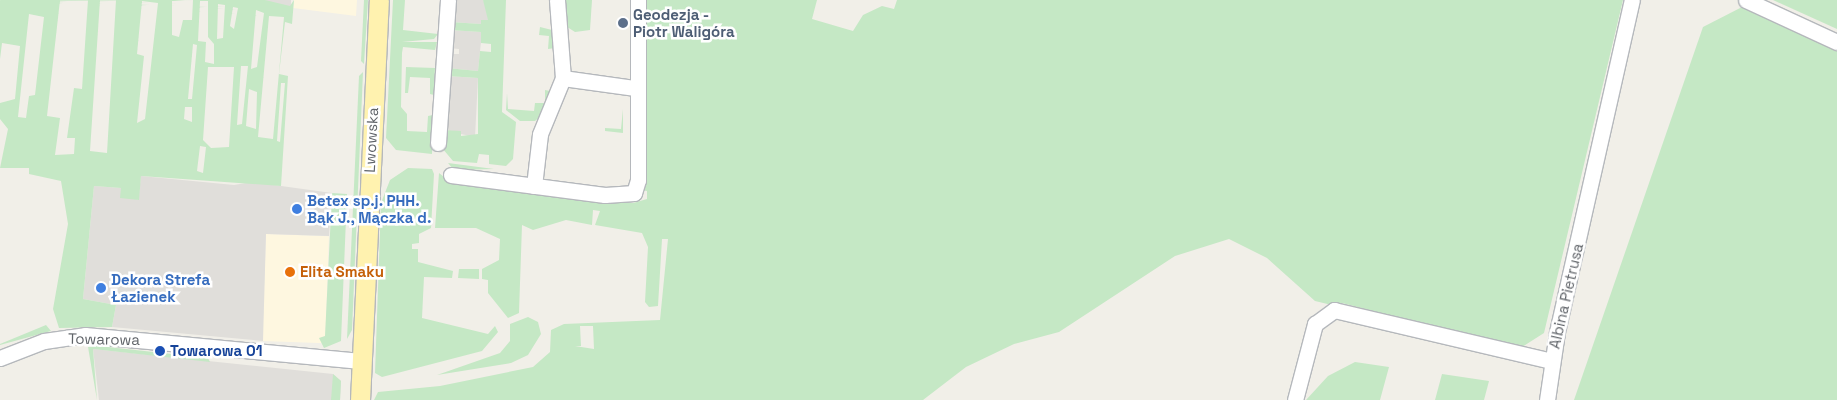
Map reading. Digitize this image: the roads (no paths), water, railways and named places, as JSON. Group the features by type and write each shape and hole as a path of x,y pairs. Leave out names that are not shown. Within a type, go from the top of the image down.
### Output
{"main road":[{"name":"Lwowska","path":"360,400 379,0"}],"street":[{"path":"438,143 448,0"},
{"path":"534,186 538,139 563,78 557,0"},
{"path":"451,175 618,196 634,193 638,171 634,88 638,0"},
{"name":"Albina Pietrusa","path":"1295,400 1315,324 1334,310 1551,361 1632,0"},
{"path":"1746,0 1837,42"},
{"path":"563,78 634,88"},
{"name":"Towarowa","path":"0,358 44,341 86,336 361,361"},
{"path":"1547,400 1551,361"}],"place":[{"name":"Geodezja - Piotr Waligóra","path":"623,23"},
{"name":"Betex sp.j. PHH. Bąk J., Mączka d.","path":"297,209"},
{"name":"Elita Smaku","path":"290,272"},
{"name":"Dekora Strefa Łazienek","path":"101,288"},
{"name":"Towarowa 01","path":"160,351"}]}
